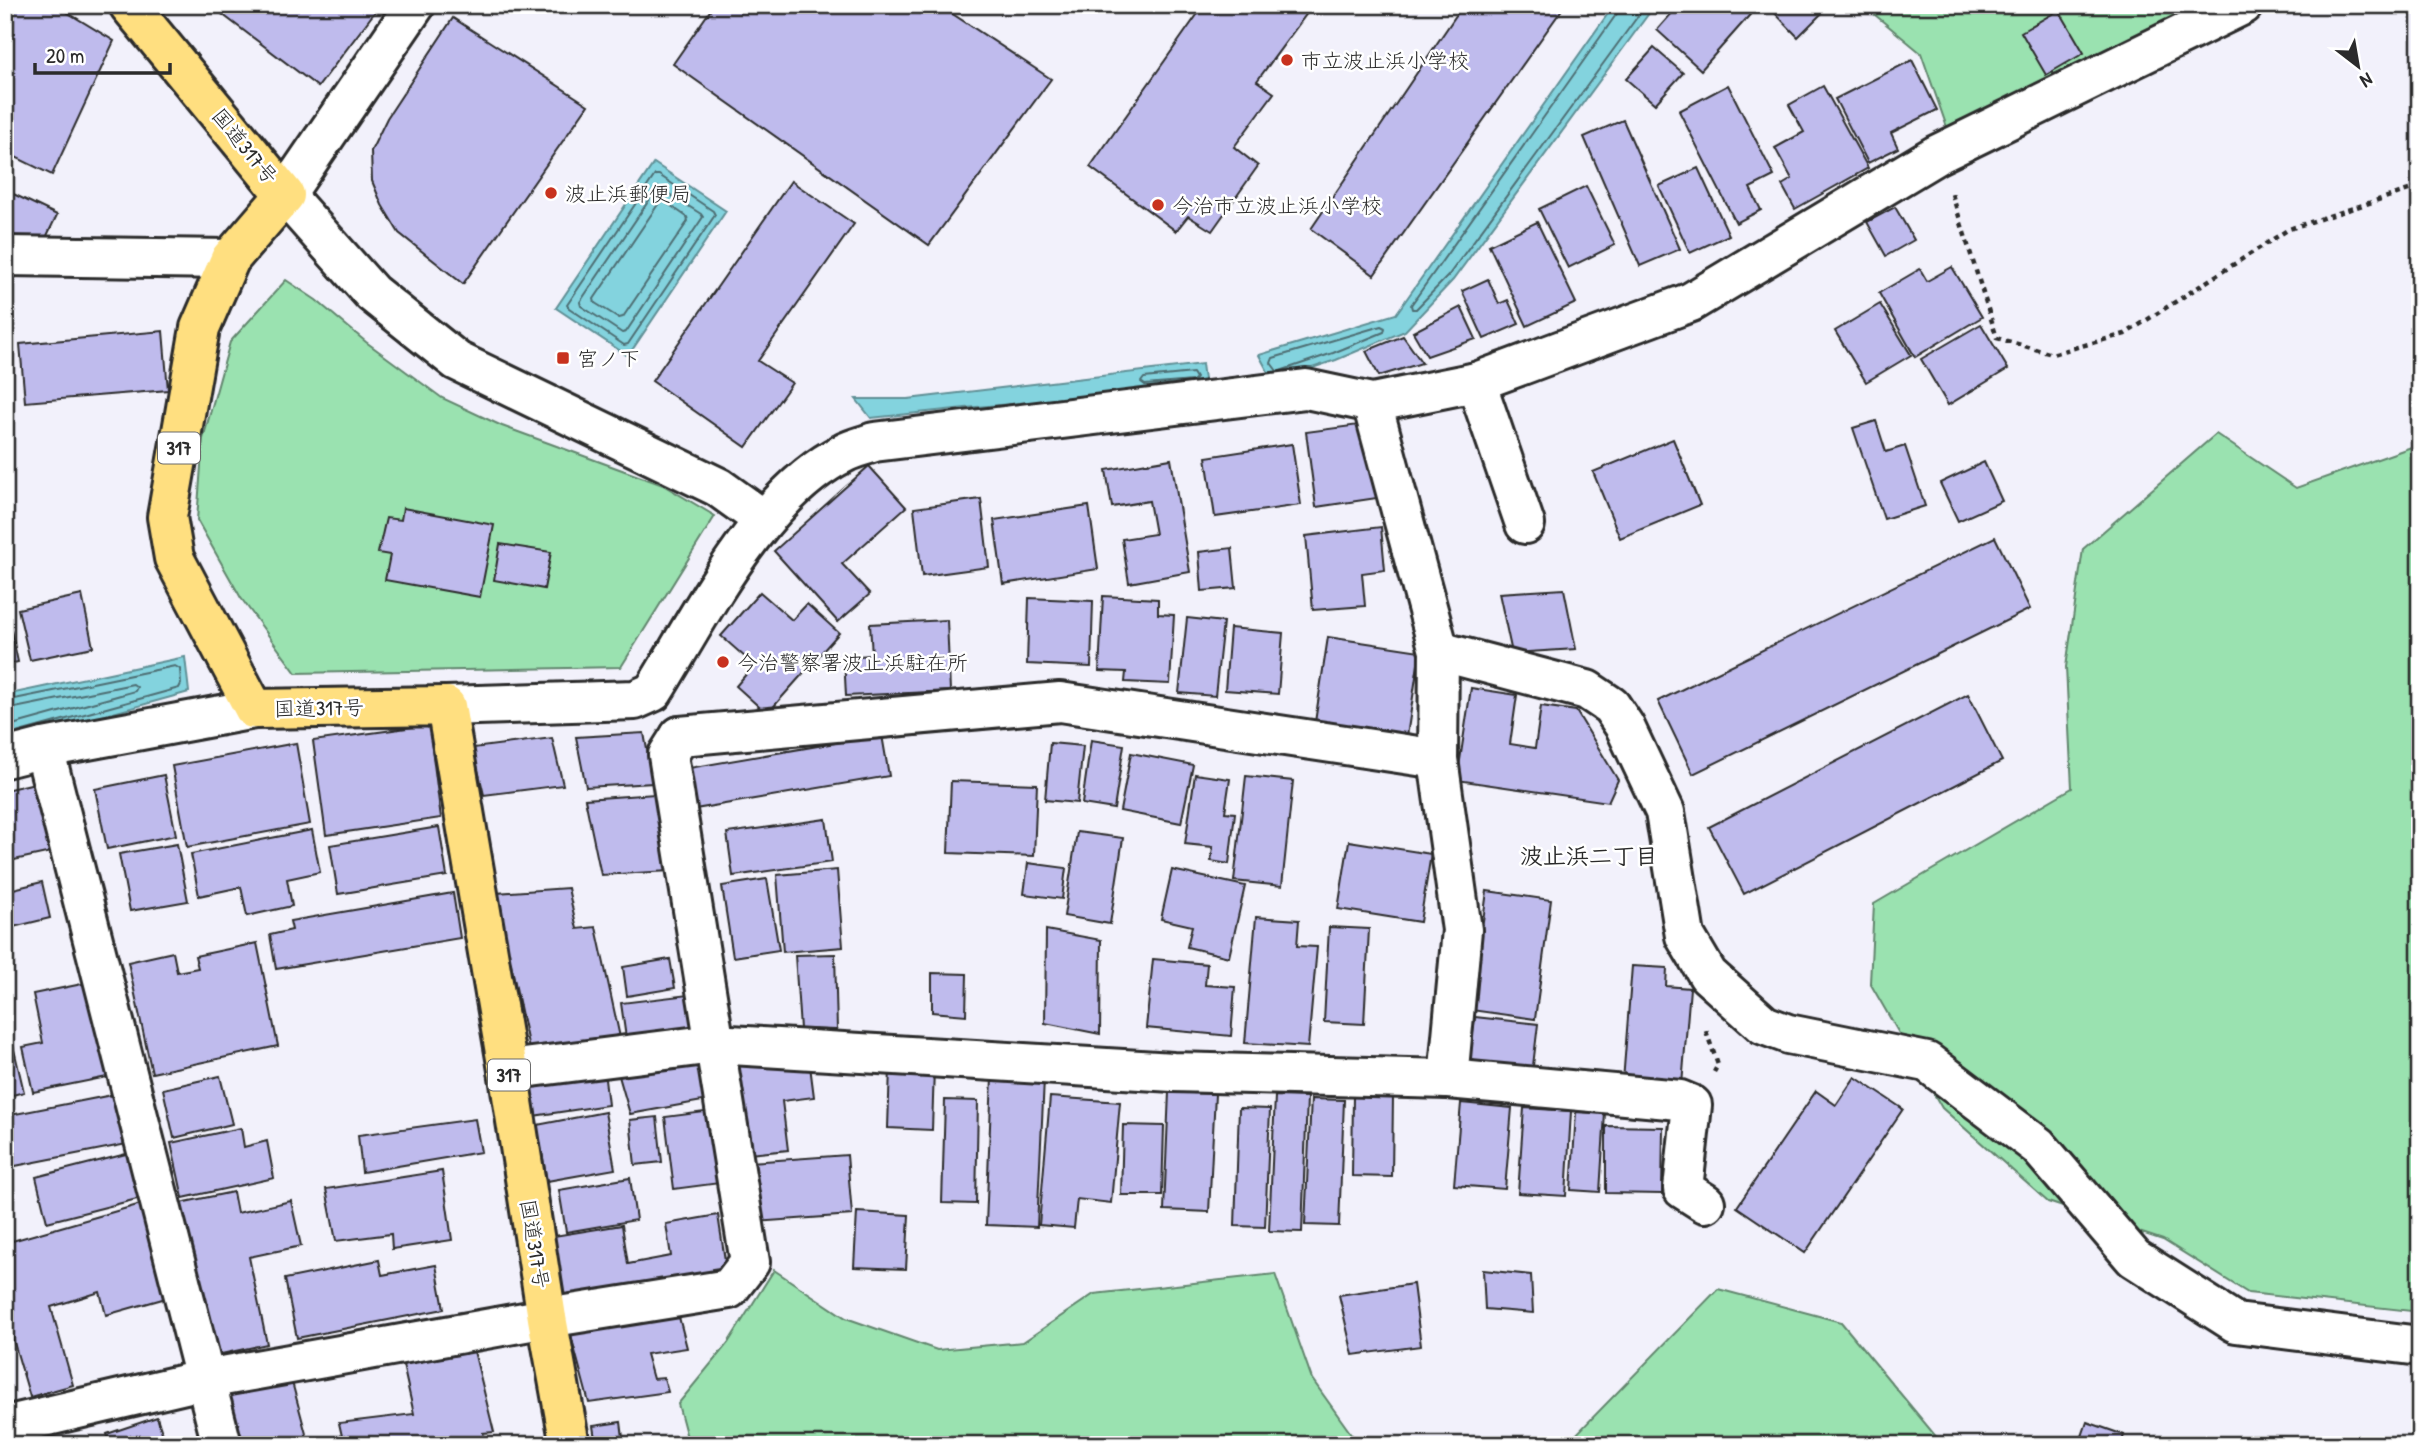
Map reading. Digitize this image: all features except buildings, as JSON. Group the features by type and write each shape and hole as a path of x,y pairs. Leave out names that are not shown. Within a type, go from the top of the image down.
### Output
{"highway":[{"name":"国道317号","path":"132,7 285,195 230,259 200,328 167,517 174,558 254,709 446,706 570,1445"}],"street":[{"path":"415,5 285,195 372,293 457,361 718,487 764,520"},
{"path":"446,706 635,700 653,692 764,520 796,486 844,453 874,442 1306,389 1372,403 1476,382 1691,302 1936,155 2243,5"},
{"path":"5,256 230,259"},
{"path":"1476,382 1525,524"},
{"path":"1372,403 1439,651 1438,759 1462,930 1448,1079"},
{"path":"1439,651 1587,690 1611,706 1625,727 1665,812 1685,936 1709,975 1763,1025 1788,1034 1927,1062 2038,1146 2134,1258 2236,1324 2420,1346"},
{"path":"653,692 680,736"},
{"path":"680,736 1060,702 1438,759"},
{"path":"5,758 44,748 254,709"},
{"path":"5,1426 206,1379 547,1318 729,1289 750,1262 668,755 680,736"},
{"path":"44,748 222,1445"},
{"path":"509,1070 714,1044 1173,1072 1448,1079 1680,1100 1692,1105 1683,1189 1705,1203"}],"path":[{"path":"1936,155 1955,204 1997,338 2052,354 2125,334 2289,229 2415,188"},
{"path":"1692,1105 1718,1065 1707,1036 1702,1004 1709,975"}],"green space":[{"path":"1863,5 2212,5 1949,133 1921,53"},
{"path":"286,280 316,300 366,342 442,398 502,426 663,485 715,516 621,667 296,673 241,598 197,520 203,439 230,342"},
{"path":"2216,434 2296,488 2420,444 2420,1312 2248,1293 2163,1240 2048,1202 1942,1108 1870,983 1874,904 2072,788 2066,667 2083,549"},
{"path":"774,1270 846,1318 937,1350 1023,1342 1094,1294 1275,1274 1312,1379 1359,1445 689,1445 678,1404 728,1343"},
{"path":"1718,1289 1841,1322 1943,1445 1559,1445 1571,1440"}],"water":[{"path":"1614,5 1655,5 1453,280 1405,331 1336,360 1273,381 1259,355 1396,314"},
{"path":"654,163 726,211 628,356 556,308"},
{"path":"1202,364 1205,387 871,418 856,399 908,399"},
{"path":"185,657 189,692 5,743 5,695"}],"place":[{"name":"市立波止浜小学校","path":"1287,60"},
{"name":"波止浜郵便局","path":"551,193"},
{"name":"今治市立波止浜小学校","path":"1158,205"},
{"name":"宮ノ下","path":"563,358"},
{"name":"今治警察署波止浜駐在所","path":"723,662"}],"district":[{"name":"波止浜二丁目","path":"1589,855"}]}
